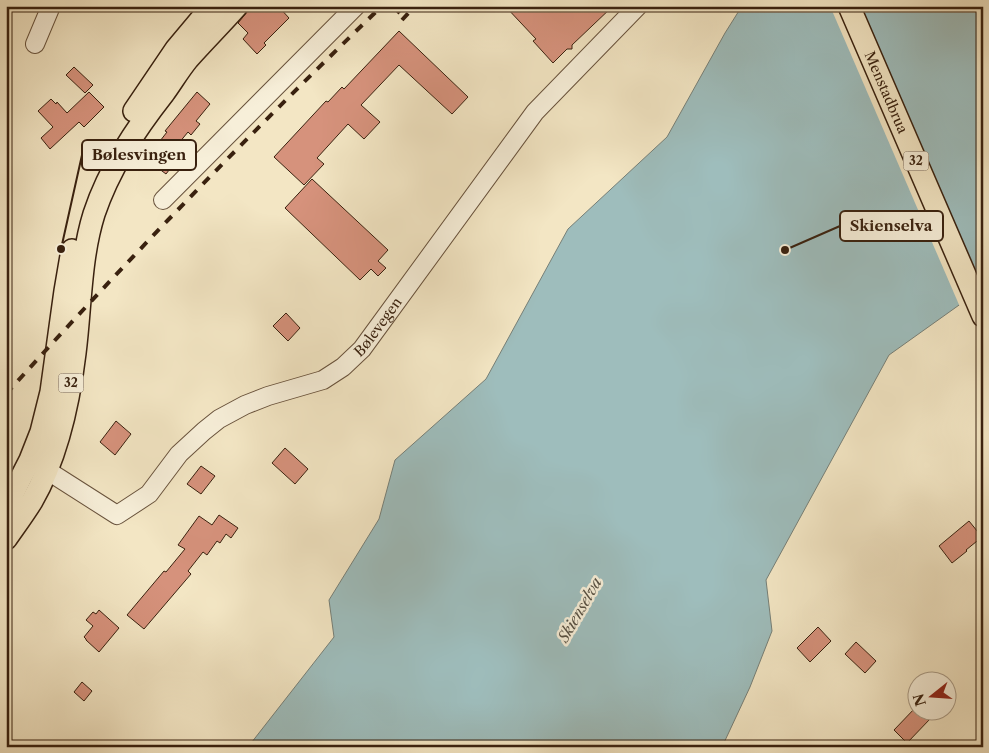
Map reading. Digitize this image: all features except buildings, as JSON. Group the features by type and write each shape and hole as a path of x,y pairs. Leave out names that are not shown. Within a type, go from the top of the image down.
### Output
{"main road":[{"name":"32","path":"88,217 91,191 136,107 176,49 212,6"},
{"name":"32","path":"6,539 33,500 41,432 51,392 73,244 102,193 114,167 147,114 187,60 237,6"},
{"name":"Menstadbrua","path":"849,6 983,316"},
{"name":"32","path":"6,507 38,465"}],"street":[{"path":"35,44 51,6"},
{"path":"163,200 356,6"},
{"name":"Bølevegen","path":"38,465 117,515 148,494 179,454 219,419 245,405 268,396 323,380 343,367 362,349 535,112 638,6"}],"water":[{"path":"742,6 983,6 983,288 889,355 766,580 772,631 750,687 722,747 248,747 334,637 329,600 379,519 395,460 486,379 568,229 667,137"}],"pier":[{"path":"830,6 859,6 982,292 960,307"}],"railway":[{"path":"6,394 191,197 382,6"},
{"path":"397,13 404,6"},
{"path":"402,20 415,6"}],"place":[{"name":"Bølesvingen","path":"61,249"},
{"name":"Skienselva","path":"785,250"}]}
